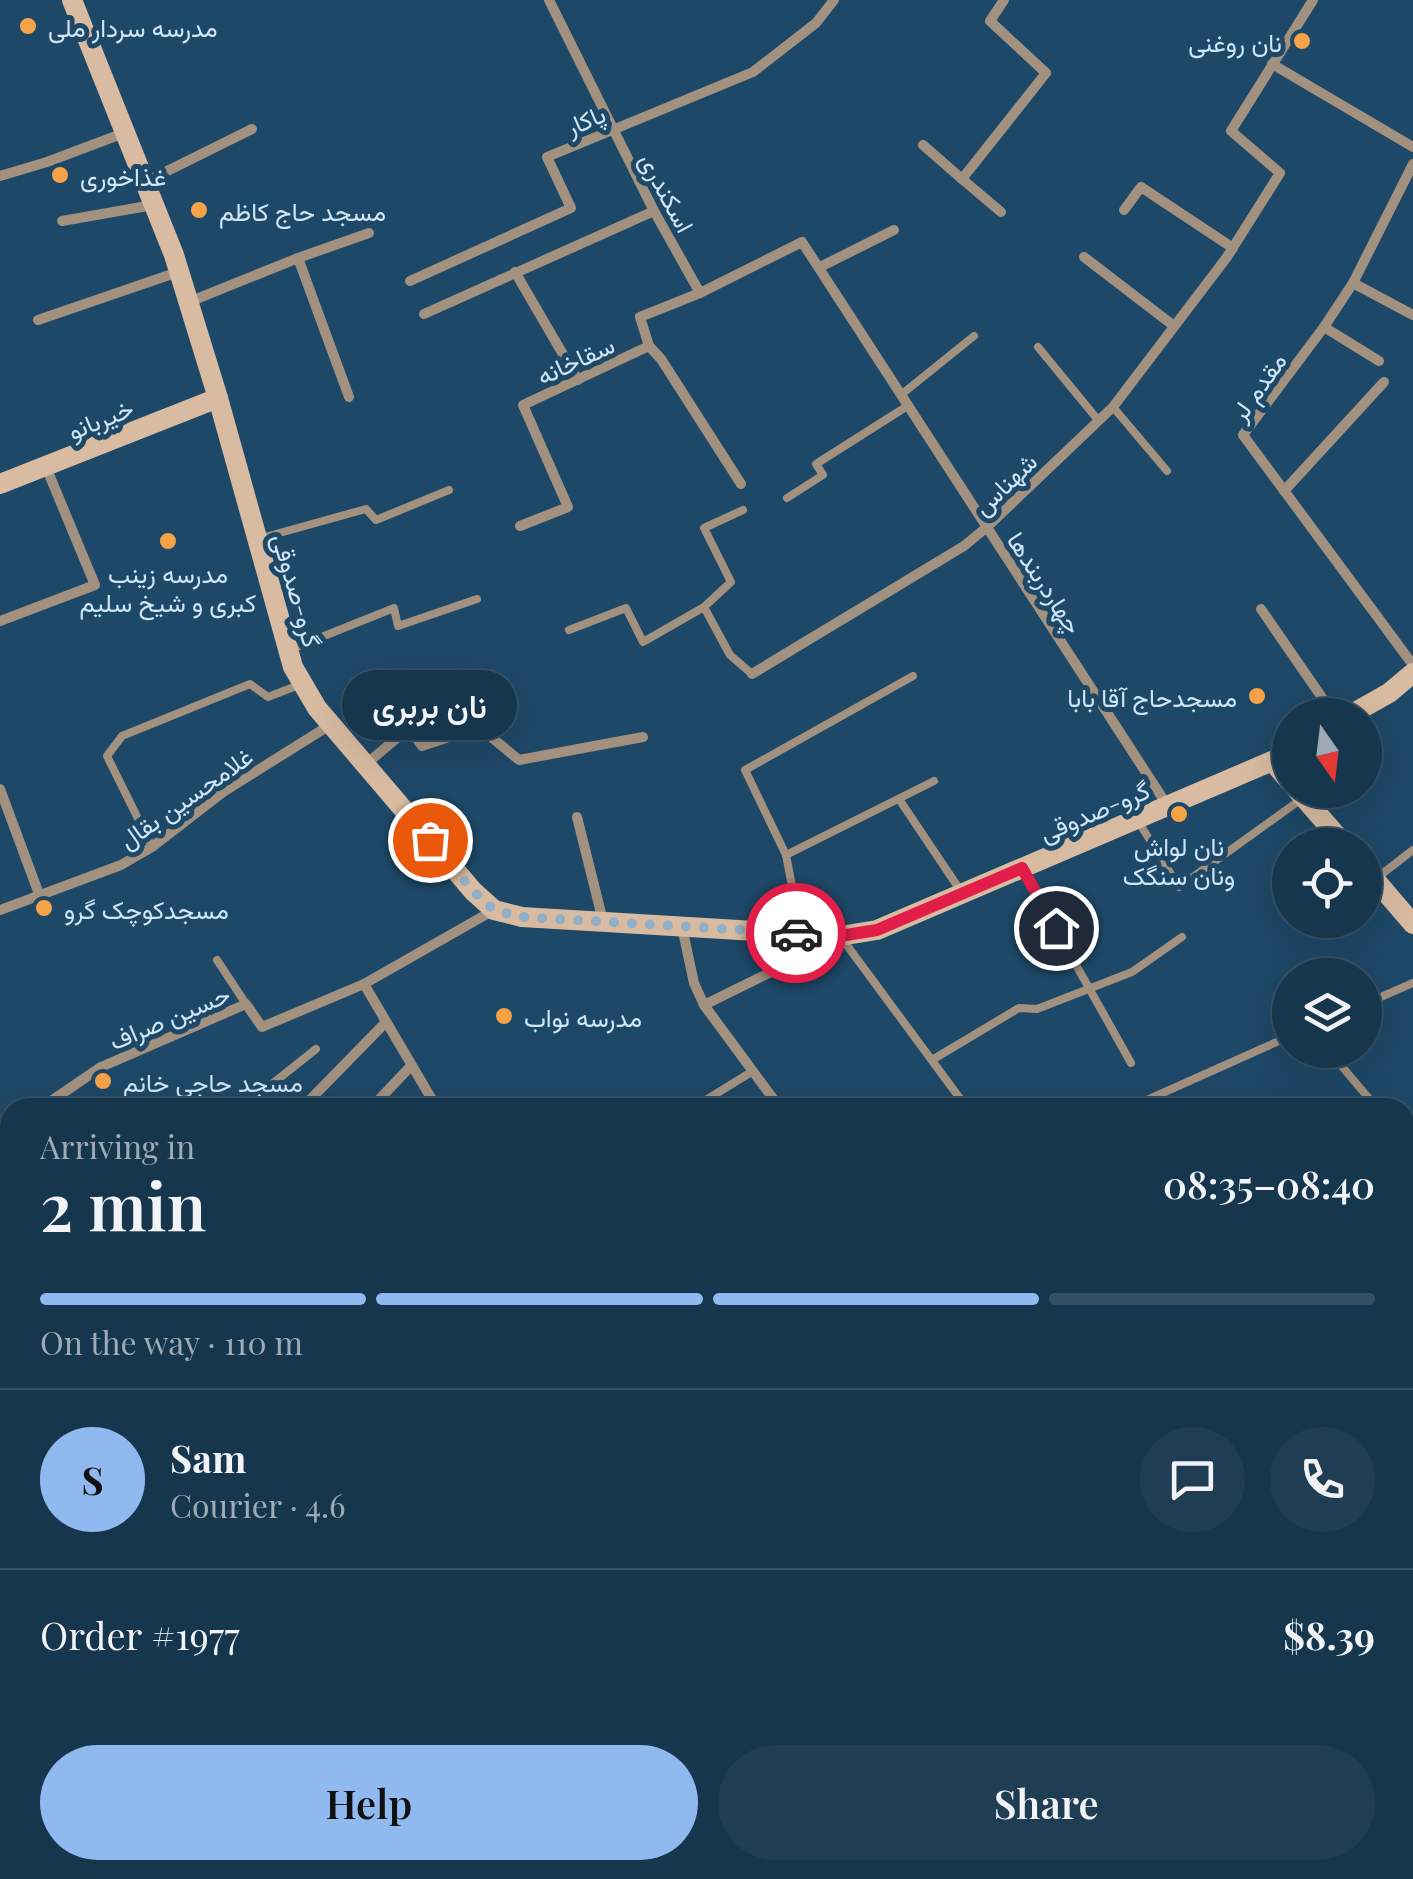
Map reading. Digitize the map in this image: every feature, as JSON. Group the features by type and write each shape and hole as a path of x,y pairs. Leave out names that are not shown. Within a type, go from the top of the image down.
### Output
{"street":[{"name":"گرو-صدوقی","path":"72,0 180,272 293,667 316,708 473,891 494,910 522,917 840,936 877,930 1272,760"},
{"name":"اسکندری","path":"549,0 654,211 700,293"},
{"name":"پاکار","path":"410,281 571,208 547,158 753,72 816,23 834,0"},
{"path":"962,179 1046,72 990,21 1004,0"},
{"path":"1313,0 1272,64 1413,147"},
{"name":"شهناس","path":"752,674 964,546 1112,407 1230,253 1280,173 1232,131 1272,64"},
{"path":"145,182 252,129"},
{"path":"0,176 126,133"},
{"path":"923,145 1002,212"},
{"name":"مقدم لر","path":"1413,164 1353,282 1243,435 1413,665"},
{"path":"1124,210 1141,187 1230,253"},
{"path":"62,221 154,204"},
{"path":"424,314 654,211"},
{"path":"700,293 802,242 820,267 894,230"},
{"path":"189,302 369,233"},
{"path":"1084,257 1174,326"},
{"path":"298,258 349,397"},
{"name":"چهاردربندها","path":"820,267 1168,806"},
{"path":"38,320 180,272"},
{"path":"515,272 578,380"},
{"path":"1353,282 1413,315"},
{"name":"سقاخانه","path":"520,526 568,507 524,405 649,346 640,317 700,293"},
{"path":"1324,326 1379,362"},
{"path":"649,346 661,358 741,484"},
{"path":"1284,491 1384,382"},
{"name":"خیربانو","path":"0,484 218,398"},
{"path":"0,620 94,585 46,466"},
{"path":"1261,609 1322,698"},
{"path":"1379,698 1413,673"},
{"name":"غلامحسین بقال","path":"0,910 121,865 152,847 222,792 331,724"},
{"path":"365,764 409,728 422,746 479,726 519,760 643,737"},
{"path":"0,789 39,894"},
{"name":"گرو-صدوقی","path":"1313,808 1330,828"},
{"path":"577,818 603,922"},
{"path":"1382,888 1413,924"},
{"name":"حسین صراف","path":"56,1098 101,1067 246,1004 262,1027 364,984 494,910"},
{"path":"682,927 694,982 704,1005 774,1098"},
{"path":"704,1005 769,972"},
{"path":"364,984 430,1098"},
{"path":"312,1098 386,1022"},
{"path":"381,1098 411,1066"}],"lane":[{"path":"902,394 974,336"},
{"path":"1038,347 1098,420"},
{"path":"787,498 823,475 816,464 909,405"},
{"path":"1112,407 1167,471"},
{"path":"258,539 366,509 376,520 449,490"},
{"path":"570,630 626,608 642,642 704,607 732,582 704,528 743,510"},
{"path":"288,650 394,608 398,626 477,599"},
{"path":"704,607 730,654 752,674"},
{"path":"802,934 786,855 745,770 912,676"},
{"path":"152,847 107,756 122,736 250,684 268,697 303,683"},
{"path":"786,855 934,781"},
{"path":"900,798 962,894"},
{"path":"1136,819 1179,886 1275,808"},
{"path":"1382,867 1413,850"},
{"path":"1022,868 1131,1063"},
{"path":"840,936 960,1098"},
{"path":"932,1060 1019,1008 1037,1009 1132,972 1182,936"},
{"path":"218,960 246,1004"},
{"path":"1382,997 1413,984"},
{"path":"1151,1098 1272,1044"},
{"path":"255,1098 316,1049"},
{"path":"1343,1068 1368,1098"},
{"path":"710,1098 753,1071"}],"way so far":[{"path":"430,840 494,910 522,917 796,933"}],"place":[{"name":"مدرسه سردار ملی","path":"28,26"},
{"name":"نان روغنی","path":"1302,41"},
{"name":"غذاخوری","path":"60,175"},
{"name":"مسجد حاج کاظم","path":"199,210"},
{"name":"مدرسه زینب کبری و شیخ سلیم","path":"168,541"},
{"name":"مسجدحاج آقا بابا","path":"1257,696"},
{"name":"نان لواش ونان سنگک","path":"1179,814"},
{"name":"نان بربری","path":"430,840"},
{"name":"مسجدکوچک گرو","path":"44,908"},
{"name":"مدرسه نواب","path":"504,1016"},
{"name":"مسجد حاجی خانم","path":"103,1081"}],"route":[{"path":"796,933 840,936 877,930 1022,868 1056,928"}]}
